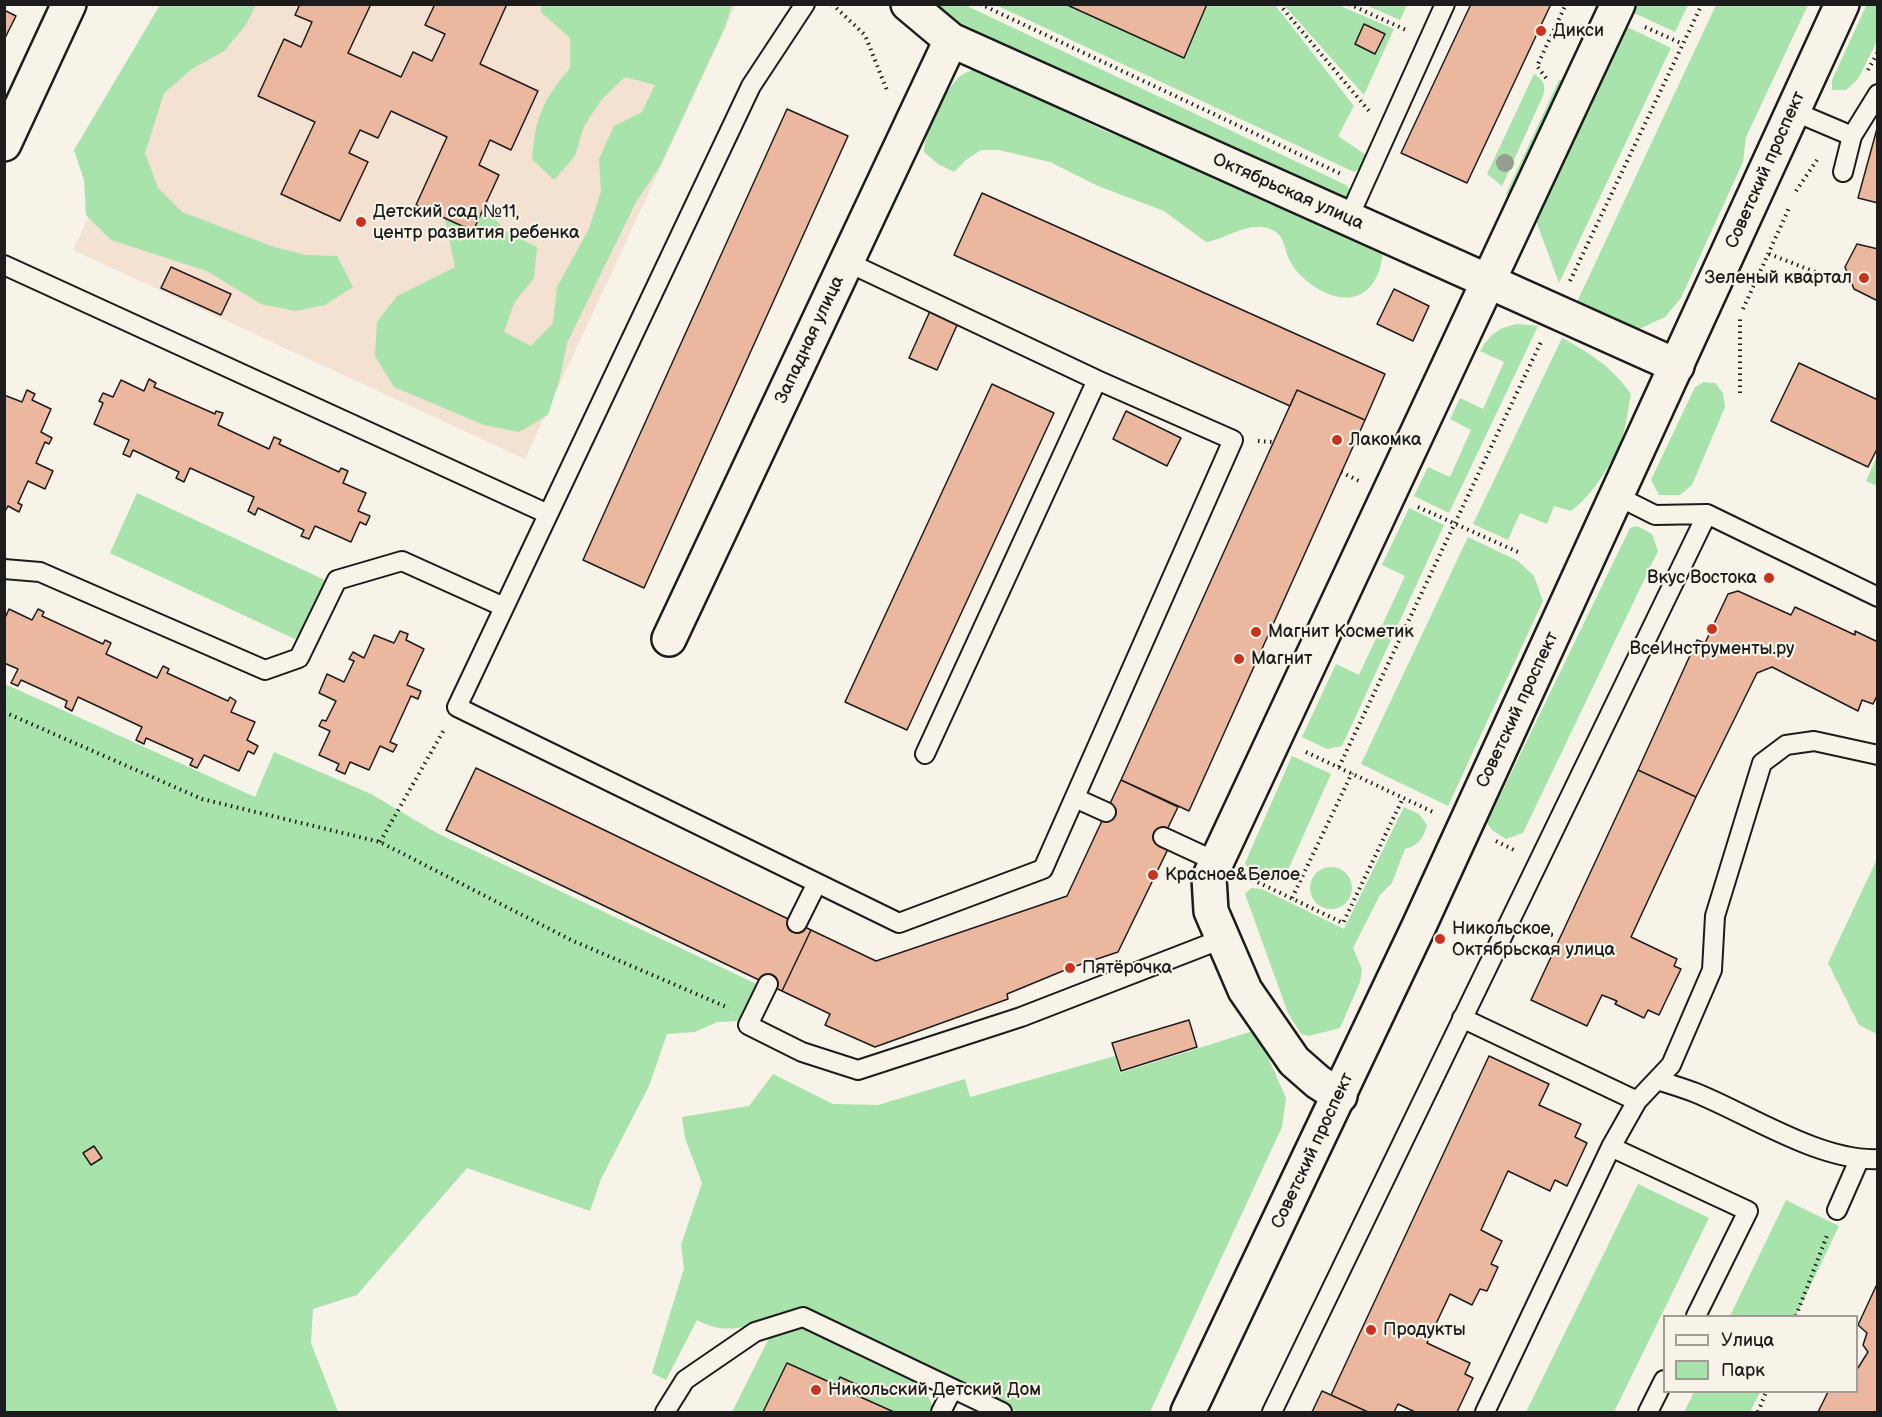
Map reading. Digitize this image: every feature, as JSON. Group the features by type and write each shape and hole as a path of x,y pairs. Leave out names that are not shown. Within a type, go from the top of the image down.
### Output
{"street":[{"path":"4,144 69,4"},
{"name":"Октябрьская улица","path":"908,4 951,40 1677,366"},
{"path":"1340,1096 1318,1082 1294,1062 1245,990 1211,911 1209,878 1618,4"},
{"name":"Советский проспект","path":"1188,1413 1340,1096 1465,827 1842,4"},
{"name":"Западная улица","path":"669,639 951,40"}],"lane":[{"path":"806,4 751,86 457,707 899,923 1043,869 1233,440 1096,380 847,262"},
{"path":"1348,219 1445,4"},
{"path":"1843,172 1844,133 1878,94"},
{"path":"1793,111 1844,133"},
{"path":"4,265 548,514"},
{"path":"925,754 1096,380"},
{"path":"1617,496 1655,515 1707,514 1878,597"},
{"path":"1272,1413 1707,514"},
{"path":"4,569 40,572 266,670 299,658 337,580 402,561 504,607"},
{"path":"1485,1413 1611,1147 1637,1101 1671,1065 1712,970 1715,916 1762,763 1786,745 1814,741 1878,755"},
{"path":"1074,798 1106,812"},
{"path":"1163,837 1217,862"},
{"path":"797,923 817,883"},
{"path":"768,984 748,1025 802,1052 858,1070 1021,1017 1222,939"},
{"path":"1462,1018 1637,1101"},
{"path":"1657,1080 1695,1092 1794,1139 1859,1160 1878,1159"},
{"path":"1611,1147 1748,1211 1697,1315"},
{"path":"1837,1210 1859,1160"},
{"path":"665,1413 685,1380 755,1332 803,1317 1002,1413"},
{"path":"1648,1413 1663,1384"},
{"path":"941,1413 952,1390"}],"path":[{"path":"832,4 865,35 904,136"},
{"path":"980,4 1363,185"},
{"path":"1280,4 1387,132"},
{"path":"1348,4 1429,40"},
{"path":"1339,767 1702,4"},
{"path":"1867,72 1878,52"},
{"path":"1740,393 1738,318 1797,191 1844,133"},
{"path":"1769,254 1818,273 1833,274"},
{"path":"1390,495 1520,553"},
{"path":"380,842 457,707"},
{"path":"4,712 202,799 380,842 572,940 752,1018"},
{"path":"1275,737 1538,862"},
{"path":"1292,898 1352,773"},
{"path":"1217,862 1343,923 1403,798"},
{"path":"1878,967 1878,987"},
{"path":"1797,1315 1837,1210"},
{"path":"1758,1413 1766,1393"}],"shaded area":[{"name":"Детский сад №11, центр развития ребенка","path":"187,5 736,5 525,459 73,250"}],"green space":[{"path":"1867,4 1877,5 1877,41 1858,79 1846,90 1832,90 1832,80"},
{"path":"160,5 256,5 245,26 224,51 192,69 164,93 145,153 158,188 182,212 274,247 306,255 337,256 353,287 325,305 295,311 261,304 207,271 111,240 86,215 84,180 74,150"},
{"path":"541,5 732,5 725,27 659,168 636,202 567,343 560,378 548,415 519,432 484,425 394,387 375,356 377,322 397,296 455,267 441,200 479,202 508,233 537,247 534,278 514,303 504,332 531,346 553,323 557,287 589,229 601,191 599,159 614,126 642,112 655,85 625,77 602,99 584,126 575,156 554,180 532,159 538,120 542,110 553,90 570,68 570,38 541,12"},
{"path":"933,5 965,5 1346,185 1352,193 1346,199 1338,200 956,26"},
{"path":"996,5 1065,5 1184,57 1207,5 1275,5 1354,106 1338,136 1366,155 1364,166 1354,172"},
{"path":"1284,5 1338,5 1394,29 1364,95"},
{"path":"1366,5 1407,5 1400,20"},
{"path":"1635,5 1688,5 1675,32 1632,12"},
{"path":"1716,5 1808,5 1746,137 1743,162 1681,298 1665,317 1637,330 1594,315 1577,302"},
{"path":"1625,26 1671,48 1559,283 1535,218"},
{"path":"975,69 1103,130 1204,169 1266,203 1369,238 1383,253 1375,280 1359,295 1338,297 1325,293 1298,272 1290,261 1281,238 1272,230 1264,227 1248,228 1206,242 1164,211 1098,186 1050,162 999,150 981,150 954,172 938,164 924,152 931,124 952,85 960,77"},
{"path":"1534,74 1543,83 1543,96 1502,186 1487,174"},
{"path":"1559,80 1568,81 1511,199 1506,194"},
{"path":"1517,324 1538,326 1449,513 1414,496 1428,467 1450,477 1471,430 1450,419 1460,398 1483,409 1504,362 1480,351 1495,333"},
{"path":"1562,338 1600,362 1624,384 1631,394 1624,430 1608,466 1595,487 1579,504 1571,511 1554,506 1547,524 1520,513 1508,540 1473,524"},
{"path":"1704,382 1715,383 1723,393 1725,407 1692,485 1680,495 1659,495 1651,480 1695,387"},
{"path":"1877,457 1877,486 1866,481"},
{"path":"137,493 327,581 299,641 110,553"},
{"path":"1409,508 1444,525 1342,746 1327,749 1302,737 1336,664 1359,675 1405,576 1382,565"},
{"path":"1637,526 1652,534 1658,551 1523,833 1506,839 1492,830 1487,823 1630,528"},
{"path":"1468,537 1518,561 1534,576 1543,601 1448,806 1361,764"},
{"path":"5,684 255,797 274,752 371,794 437,833 763,987 741,1021 717,1022 695,1032 667,1034 649,1086 601,1179 590,1211 467,1168 357,1295 313,1309 311,1343 338,1412 5,1412"},
{"path":"1292,756 1331,774 1288,870 1277,882 1254,874 1245,863"},
{"path":"1404,807 1419,814 1427,825 1420,841 1405,849 1392,883 1380,895 1353,948 1362,969 1360,982 1340,1028 1309,1036 1301,1034 1288,1013 1245,894 1251,888 1262,889 1344,929"},
{"path":"1877,859 1878,1034 1859,1025 1828,963"},
{"path":"1331,867 1346,873 1352,888 1346,903 1331,909 1316,903 1310,888 1316,873"},
{"path":"1256,1030 1286,1098 1282,1127 1150,1412 1018,1412 798,1310 736,1328 711,1326 697,1320 666,1380 652,1373 684,1268 681,1245 702,1183 685,1138 682,1117 749,1106 773,1074 833,1104 878,1105 965,1079 970,1097 1115,1056 1120,1073"},
{"path":"1638,1184 1709,1218 1614,1412 1526,1412"},
{"path":"1786,1200 1839,1226 1796,1315 1730,1315"},
{"path":"794,1327 807,1330 922,1385 933,1406 932,1412 894,1412 856,1395 860,1385 841,1377 836,1385 787,1363 763,1412 732,1412 769,1338 778,1332"},
{"path":"1694,1393 1760,1393 1750,1412 1684,1412"}],"building":[{"path":"300,4 371,4 348,53 401,77 413,52 432,61 445,34 425,25 435,4 507,4 480,64 538,91 511,150 490,140 479,165 499,175 473,231 416,205 447,137 391,111 378,138 360,130 349,153 368,162 340,221 281,194 315,122 258,96 284,39 301,47 312,22 295,15"},
{"path":"1065,4 1207,4 1184,58"},
{"path":"1471,4 1551,4 1467,183 1401,153"},
{"path":"4,10 16,16 4,40"},
{"path":"1364,24 1385,34 1375,54 1355,44"},
{"path":"787,109 848,136 644,588 583,560"},
{"path":"1878,125 1878,203 1858,198"},
{"path":"982,193 1385,374 1365,420 1297,390 1290,406 954,255"},
{"name":"Зеленый квартал","path":"1857,244 1878,249 1878,301 1854,289 1845,267"},
{"path":"171,267 231,294 221,315 161,288"},
{"path":"1394,289 1429,306 1413,341 1377,324"},
{"path":"930,311 958,323 937,370 909,358"},
{"path":"1799,363 1878,400 1878,447 1868,467 1771,421"},
{"path":"149,379 156,383 154,387 215,414 216,411 223,413 218,425 269,449 274,437 281,440 279,444 339,472 341,468 348,471 343,483 366,493 358,511 370,516 366,525 360,522 351,542 315,526 309,539 301,536 304,530 258,508 255,515 248,511 254,497 190,468 184,482 176,478 179,472 133,450 130,457 123,454 129,440 94,424 103,403 99,401 103,393 113,397 121,380 144,391"},
{"path":"992,384 1054,413 907,730 845,702"},
{"path":"27,390 35,394 32,400 51,409 41,432 52,438 49,444 45,442 36,463 53,471 45,489 28,481 18,503 22,505 19,512 8,506 4,513 4,395 22,402"},
{"path":"1297,390 1365,420 1189,811 1121,780"},
{"path":"1126,411 1181,438 1167,466 1113,439"},
{"path":"1738,591 1791,615 1795,607 1855,635 1855,631 1878,642 1878,694 1873,704 1862,700 1858,711 1772,667 1757,673 1696,797 1638,770 1697,640 1705,643 1728,594"},
{"path":"9,609 32,620 38,609 44,612 42,616 103,644 105,640 111,643 106,654 157,678 163,666 169,669 167,673 228,701 230,697 236,701 231,712 255,722 247,740 258,746 254,754 248,751 239,771 204,755 197,768 190,765 193,759 146,738 144,744 136,740 142,727 78,697 72,711 65,707 67,701 21,680 18,686 11,683 18,669 4,663 4,620"},
{"path":"400,631 408,634 406,640 424,649 407,685 421,691 418,699 411,696 390,742 397,745 393,752 380,746 369,770 350,762 345,774 336,770 339,764 319,755 330,731 319,726 322,720 326,721 336,701 319,693 327,674 344,682 354,661 349,659 353,652 364,658 374,635 394,643"},
{"path":"476,768 811,930 782,991 446,830"},
{"path":"1638,770 1696,797 1631,937 1677,959 1674,966 1681,969 1659,1015 1648,1010 1644,1018 1615,1004 1617,1001 1602,995 1587,1026 1531,1000"},
{"path":"1121,780 1178,807 1161,842 1169,847 1118,952 1070,968 1007,994 1008,999 875,1047 825,1025 830,1014 782,991 811,930 876,961 1067,896"},
{"path":"1189,1020 1197,1047 1121,1071 1112,1043"},
{"path":"1489,1056 1549,1084 1539,1105 1581,1124 1575,1137 1587,1143 1567,1186 1555,1180 1550,1191 1508,1171 1481,1230 1502,1241 1491,1264 1498,1267 1487,1291 1480,1289 1472,1305 1450,1294 1427,1343 1470,1363 1465,1374 1473,1378 1457,1412 1415,1412 1398,1404 1394,1412 1368,1412 1331,1395"},
{"path":"94,1146 102,1158 91,1165 83,1153"},
{"path":"1878,1282 1878,1412 1818,1412 1828,1393 1858,1393 1858,1368 1868,1352 1863,1345 1867,1333 1858,1325"},
{"name":"Никольский Детский Дом","path":"787,1363 836,1385 840,1377 860,1386 856,1395 894,1412 763,1412"},
{"path":"1322,1391 1331,1395 1368,1412 1312,1412"}],"place":[{"name":"Дикси","path":"1541,31"},
{"name":"Детский сад №11, центр развития ребенка","path":"361,222"},
{"name":"Зеленый квартал","path":"1864,278"},
{"name":"Лакомка","path":"1337,440"},
{"name":"Вкус Востока","path":"1769,578"},
{"name":"ВсеИнструменты.ру","path":"1712,629"},
{"name":"Магнит Косметик","path":"1256,632"},
{"name":"Магнит","path":"1239,659"},
{"name":"Красное&Белое","path":"1153,875"},
{"name":"Никольское, Октябрьская улица","path":"1440,939"},
{"name":"Пятёрочка","path":"1070,968"},
{"name":"Продукты","path":"1371,1330"},
{"name":"Никольский Детский Дом","path":"816,1390"}]}
